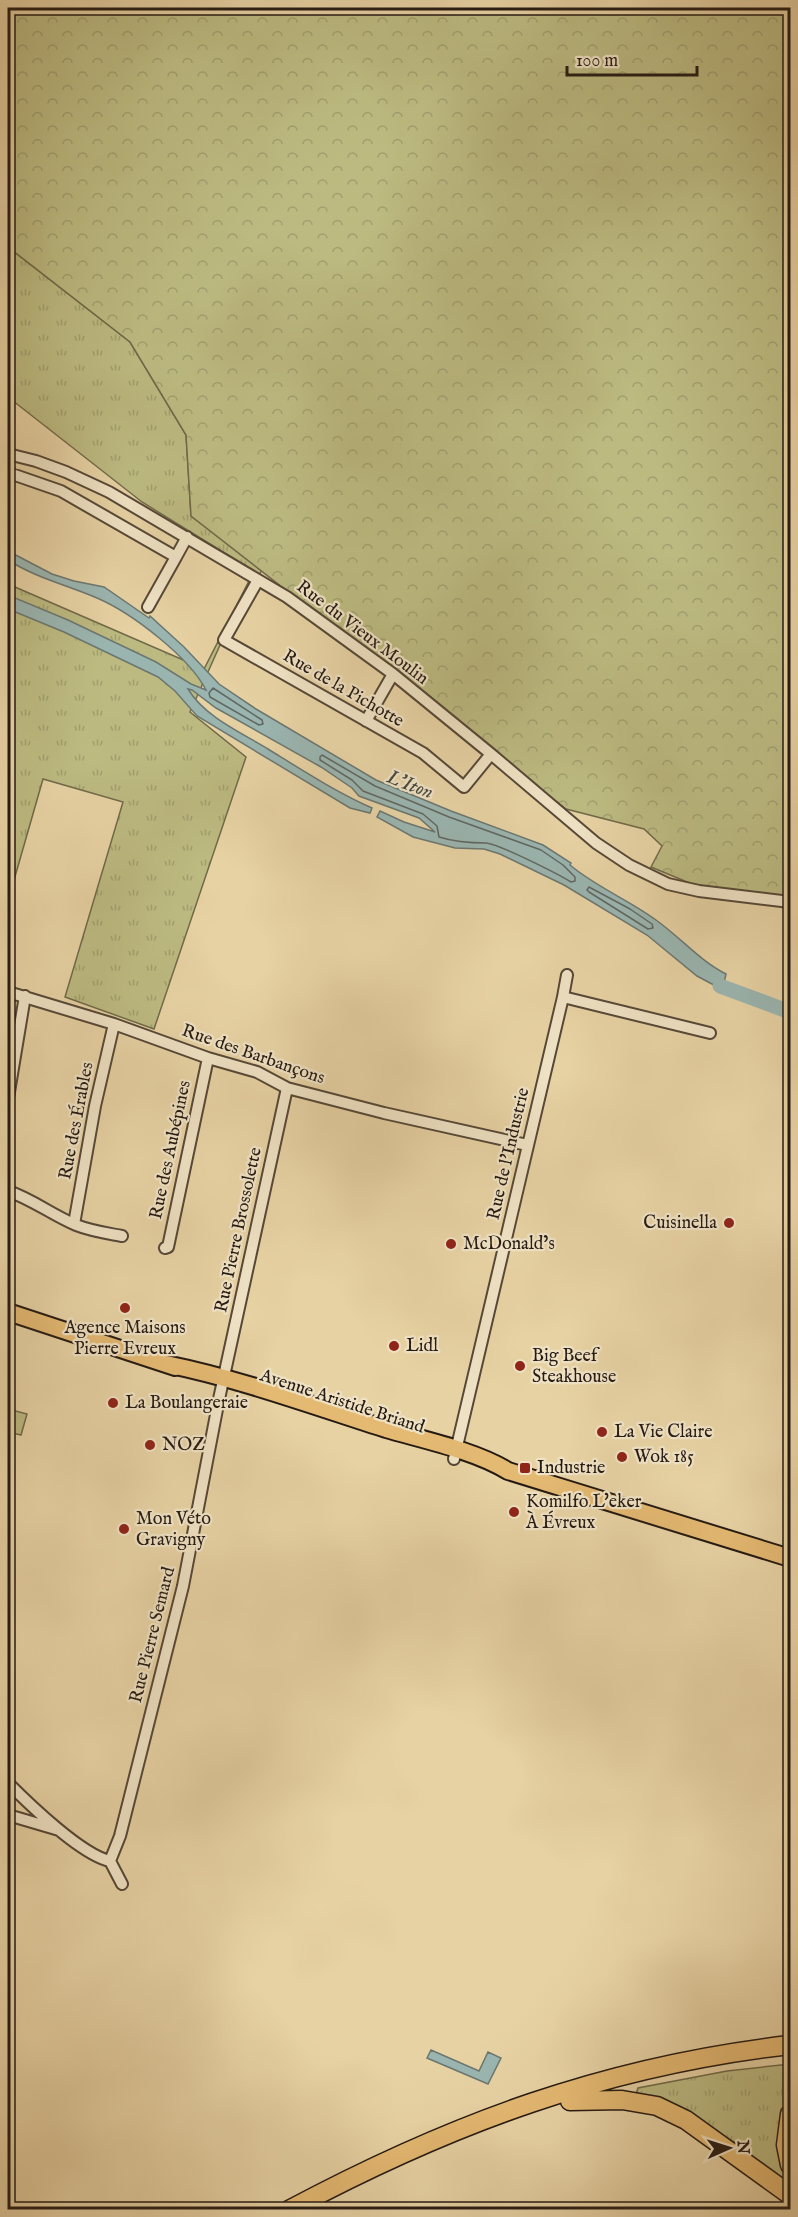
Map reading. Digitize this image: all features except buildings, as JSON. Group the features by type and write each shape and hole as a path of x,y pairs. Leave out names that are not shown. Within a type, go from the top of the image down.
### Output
{"highway":[{"path":"731,2053 790,2035"},
{"path":"289,2210 387,2160 473,2122 516,2107 606,2079 696,2058 790,2044"},
{"path":"315,2210 440,2146 520,2116 693,2070 790,2054"},
{"path":"570,2101 622,2100 657,2106 686,2120 790,2195"},
{"path":"790,2115 786,2145 790,2165"}],"main road":[{"name":"Avenue Aristide Briand","path":"8,1312 455,1455 495,1463 508,1471 790,1558"}],"street":[{"name":"Rue du Vieux Moulin","path":"8,454 66,472 109,492 286,597 393,674 597,843 628,865 668,884 699,891 790,902"},
{"path":"8,470 12,474 61,491 176,557"},
{"path":"148,607 187,537"},
{"name":"Rue de la Pichotte","path":"258,580 224,640 423,753 465,787 491,754"},
{"path":"366,721 393,674"},
{"name":"Rue de l'Industrie","path":"455,1455 567,975"},
{"name":"Rue des Barbançons","path":"8,992 114,1024 208,1058 257,1072 287,1088 384,1113 527,1145"},
{"path":"8,1098 25,996"},
{"path":"563,997 710,1033"},
{"name":"Rue des Érables","path":"74,1224 95,1106 114,1024"},
{"name":"Rue des Aubépines","path":"165,1248 168,1246 208,1058"},
{"name":"Rue Pierre Brossolette","path":"223,1381 287,1088"},
{"path":"8,1109 8,1120"},
{"path":"8,1191 24,1196 74,1224 122,1236"},
{"name":"Rue Pierre Semard","path":"110,1861 120,1836 183,1586 223,1381"},
{"path":"8,1783 62,1831 98,1858 110,1861 122,1884"},
{"path":"8,1815 62,1831"}],"green space":[{"path":"8,8 790,8 790,900 692,884 651,867 662,846 644,829 566,809 191,516 186,435 130,342 8,247"},
{"path":"8,247 130,342 186,435 191,516 263,568 225,634 190,712 246,757 154,1029 65,997 123,802 43,779 8,901 8,584 204,669 254,571 142,502 8,397"},
{"path":"8,1409 27,1414 21,1435 8,1432"},
{"path":"790,2064 790,2094 781,2125 782,2160 790,2176 790,2187 739,2145 677,2107 635,2097 638,2088 727,2071"}],"water":[{"path":"8,551 52,574 104,587 149,618 150,616 219,684 256,709 376,780 543,845 571,863 570,865 591,880 656,920 707,962 726,974 724,983 741,990 738,998 697,976 647,935 564,885 500,854 484,849 455,848 413,837 377,817 380,811 435,832 419,818 359,796 352,788 321,767 216,708 188,689 213,716 332,788 372,808 370,813 350,808 197,716 175,691 158,677 64,632 8,609 8,595 68,620 156,662 191,684 206,690 187,664 142,625 97,598 41,577 8,560"},
{"path":"431,2050 479,2071 488,2052 501,2058 488,2084 427,2058"}],"waterway":[{"name":"L'Iton","path":"720,986 790,1012"}],"place":[{"name":"Cuisinella","path":"729,1223"},
{"name":"McDonald’s","path":"451,1244"},
{"name":"Agence Maisons Pierre Evreux","path":"125,1308"},
{"name":"Lidl","path":"394,1346"},
{"name":"Big Beef Steakhouse","path":"520,1366"},
{"name":"La Boulangeraie","path":"113,1403"},
{"name":"La Vie Claire","path":"602,1432"},
{"name":"NOZ","path":"150,1445"},
{"name":"Wok 185","path":"622,1457"},
{"name":"Industrie","path":"525,1468"},
{"name":"Komilfo L'eker À Évreux","path":"514,1512"},
{"name":"Mon Véto Gravigny","path":"124,1529"}]}
